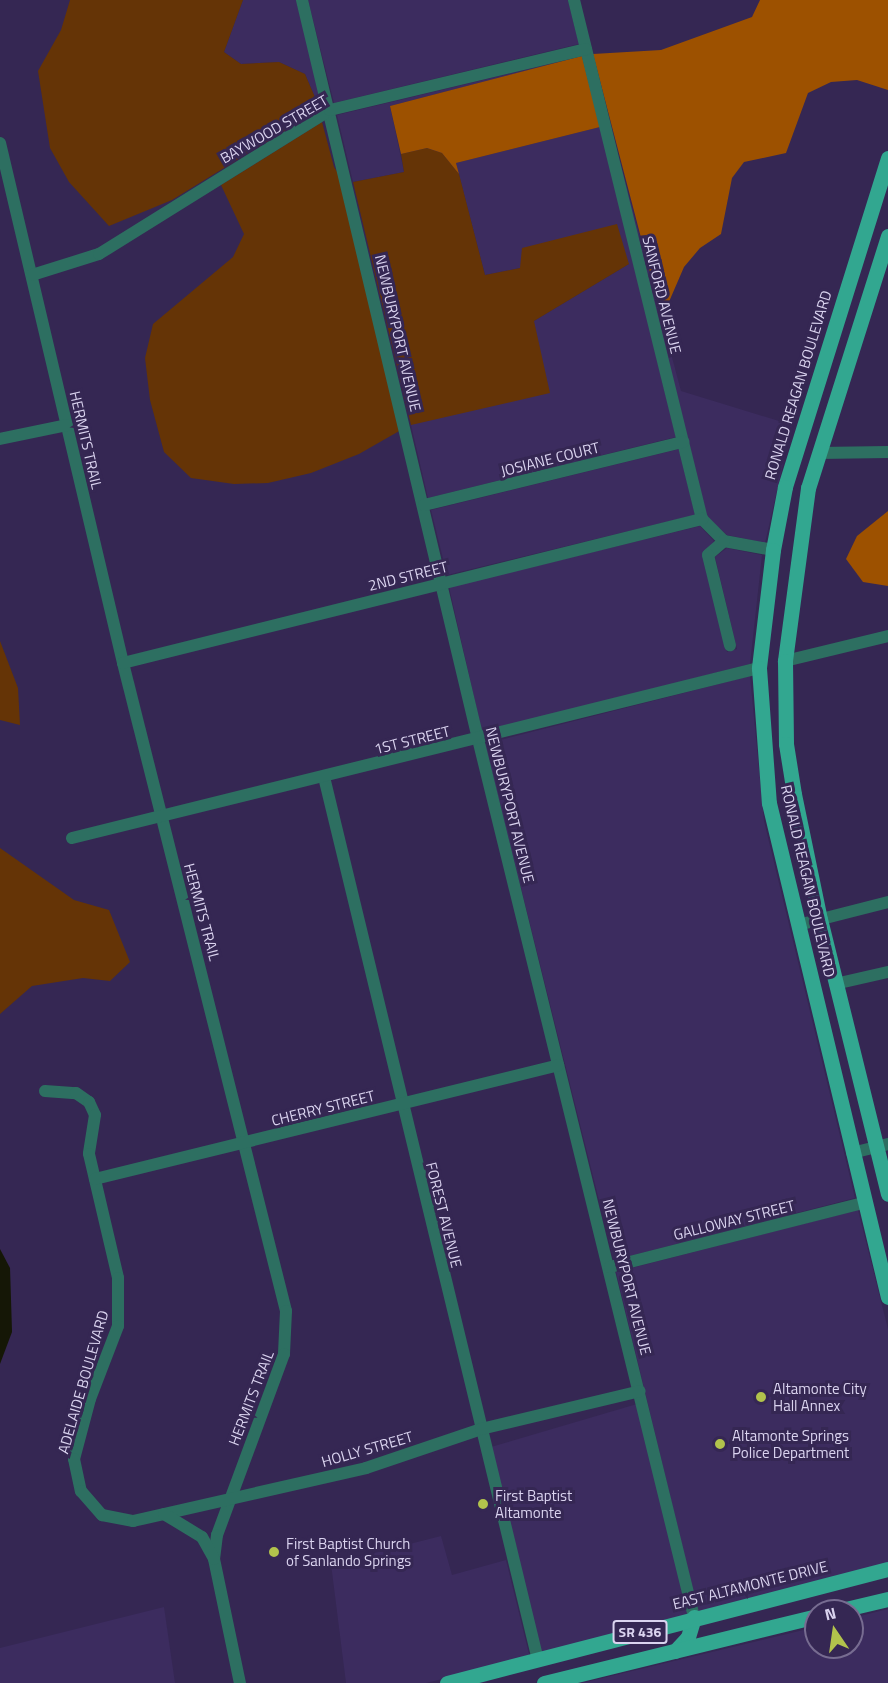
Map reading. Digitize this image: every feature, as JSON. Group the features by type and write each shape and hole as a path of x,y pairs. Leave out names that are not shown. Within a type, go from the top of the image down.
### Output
{"main road":[{"name":"RONALD REAGAN BOULEVARD","path":"888,158 796,445 773,550 759,668 769,802 888,1297"},
{"name":"RONALD REAGAN BOULEVARD","path":"888,236 807,488 798,541 785,661 786,744 820,919 835,984 882,1145 888,1194"},
{"path":"759,668 785,661"},
{"name":"EAST ALTAMONTE DRIVE","path":"447,1683 479,1678 694,1617 888,1569"},
{"path":"864,1605 888,1599"},
{"path":"675,1651 688,1637 694,1617"},
{"name":"SR 436","path":"544,1683 804,1619"}],"street":[{"name":"NEWBURYPORT AVENUE","path":"302,0 443,582 478,739 610,1267 694,1617"},
{"name":"SANFORD AVENUE","path":"574,0 702,519"},
{"name":"BAYWOOD STREET","path":"32,275 99,254 330,110 586,49"},
{"name":"HERMITS TRAIL","path":"0,143 123,663 247,1143 287,1329 284,1354 228,1498 214,1559 240,1683"},
{"path":"0,198 13,195"},
{"path":"0,438 67,425"},
{"name":"JOSIANE COURT","path":"424,505 683,442"},
{"path":"819,453 888,452"},
{"path":"702,519 724,541 773,550"},
{"name":"2ND STREET","path":"123,663 702,519"},
{"path":"724,541 708,555 730,645"},
{"path":"785,661 888,636"},
{"name":"1ST STREET","path":"72,838 759,668"},
{"name":"FOREST AVENUE","path":"324,777 538,1660"},
{"path":"798,925 888,902"},
{"path":"835,984 888,972"},
{"name":"CHERRY STREET","path":"95,1179 558,1065"},
{"name":"ADELAIDE BOULEVARD","path":"45,1091 76,1094 89,1102 95,1115 88,1142 121,1300 118,1326 90,1400 74,1459 75,1476 81,1491 102,1515"},
{"path":"852,1153 882,1145"},
{"name":"GALLOWAY STREET","path":"610,1267 866,1202"},
{"name":"HOLLY STREET","path":"102,1515 133,1521 366,1468 481,1429 640,1391"},
{"path":"164,1514 202,1537 214,1559"}],"shaded area":[{"path":"70,0 243,0 224,52 241,64 279,62 305,74 320,109 172,200 109,226 69,182 50,148 38,71 61,30"},
{"path":"243,0 296,0 324,107 320,109 305,74 279,62 241,64 224,52"},
{"path":"308,0 568,0 579,44 334,103"},
{"path":"760,0 888,0 888,90 857,80 831,82 808,93 786,153 744,162 732,178 721,234 700,248 684,267 662,318 593,54 661,50 752,17"},
{"path":"582,56 600,127 456,163 459,174 442,153 427,148 401,154 390,106"},
{"path":"579,57 390,106 404,172 353,182 337,115"},
{"path":"322,122 334,167 340,176 401,430 359,454 311,473 268,483 234,484 191,478 164,452 150,400 145,358 153,324 233,257 244,234 221,185"},
{"path":"610,124 681,391 792,425 765,543 727,535 707,517"},
{"path":"600,127 676,437 428,498 411,425 534,321 629,264 520,268 485,275 456,163"},
{"path":"427,148 442,153 459,174 485,275 520,268 522,248 617,224 629,264 534,321 550,393 411,425 353,182 404,172 401,154"},
{"path":"679,449 695,515 447,575 431,510"},
{"path":"888,511 888,586 863,582 846,559 857,536"},
{"path":"700,526 714,541 703,556 727,652 737,649 715,557 727,548 762,555 750,664 482,732 449,587"},
{"path":"0,641 18,688 20,725 0,720"},
{"path":"750,676 764,821 855,1198 614,1260 485,744"},
{"path":"0,848 74,900 109,910 130,962 110,981 83,978 32,986 0,1014"},
{"path":"858,1210 888,1329 888,1569 699,1616 616,1272"},
{"path":"0,1249 10,1268 12,1332 0,1364"},
{"path":"637,1404 689,1619 540,1655 491,1447"},
{"path":"441,1536 452,1575 506,1560 530,1658 426,1683 346,1683 331,1564"},
{"path":"164,1607 175,1683 0,1683 0,1648"},
{"path":"888,1609 888,1683 582,1683 804,1630 804,1659 864,1659 864,1615"}],"place":[{"name":"Altamonte City Hall Annex","path":"761,1397"},
{"name":"Altamonte Springs Police Department","path":"720,1444"},
{"name":"First Baptist Altamonte","path":"483,1504"},
{"name":"First Baptist Church of Sanlando Springs","path":"274,1552"}]}
